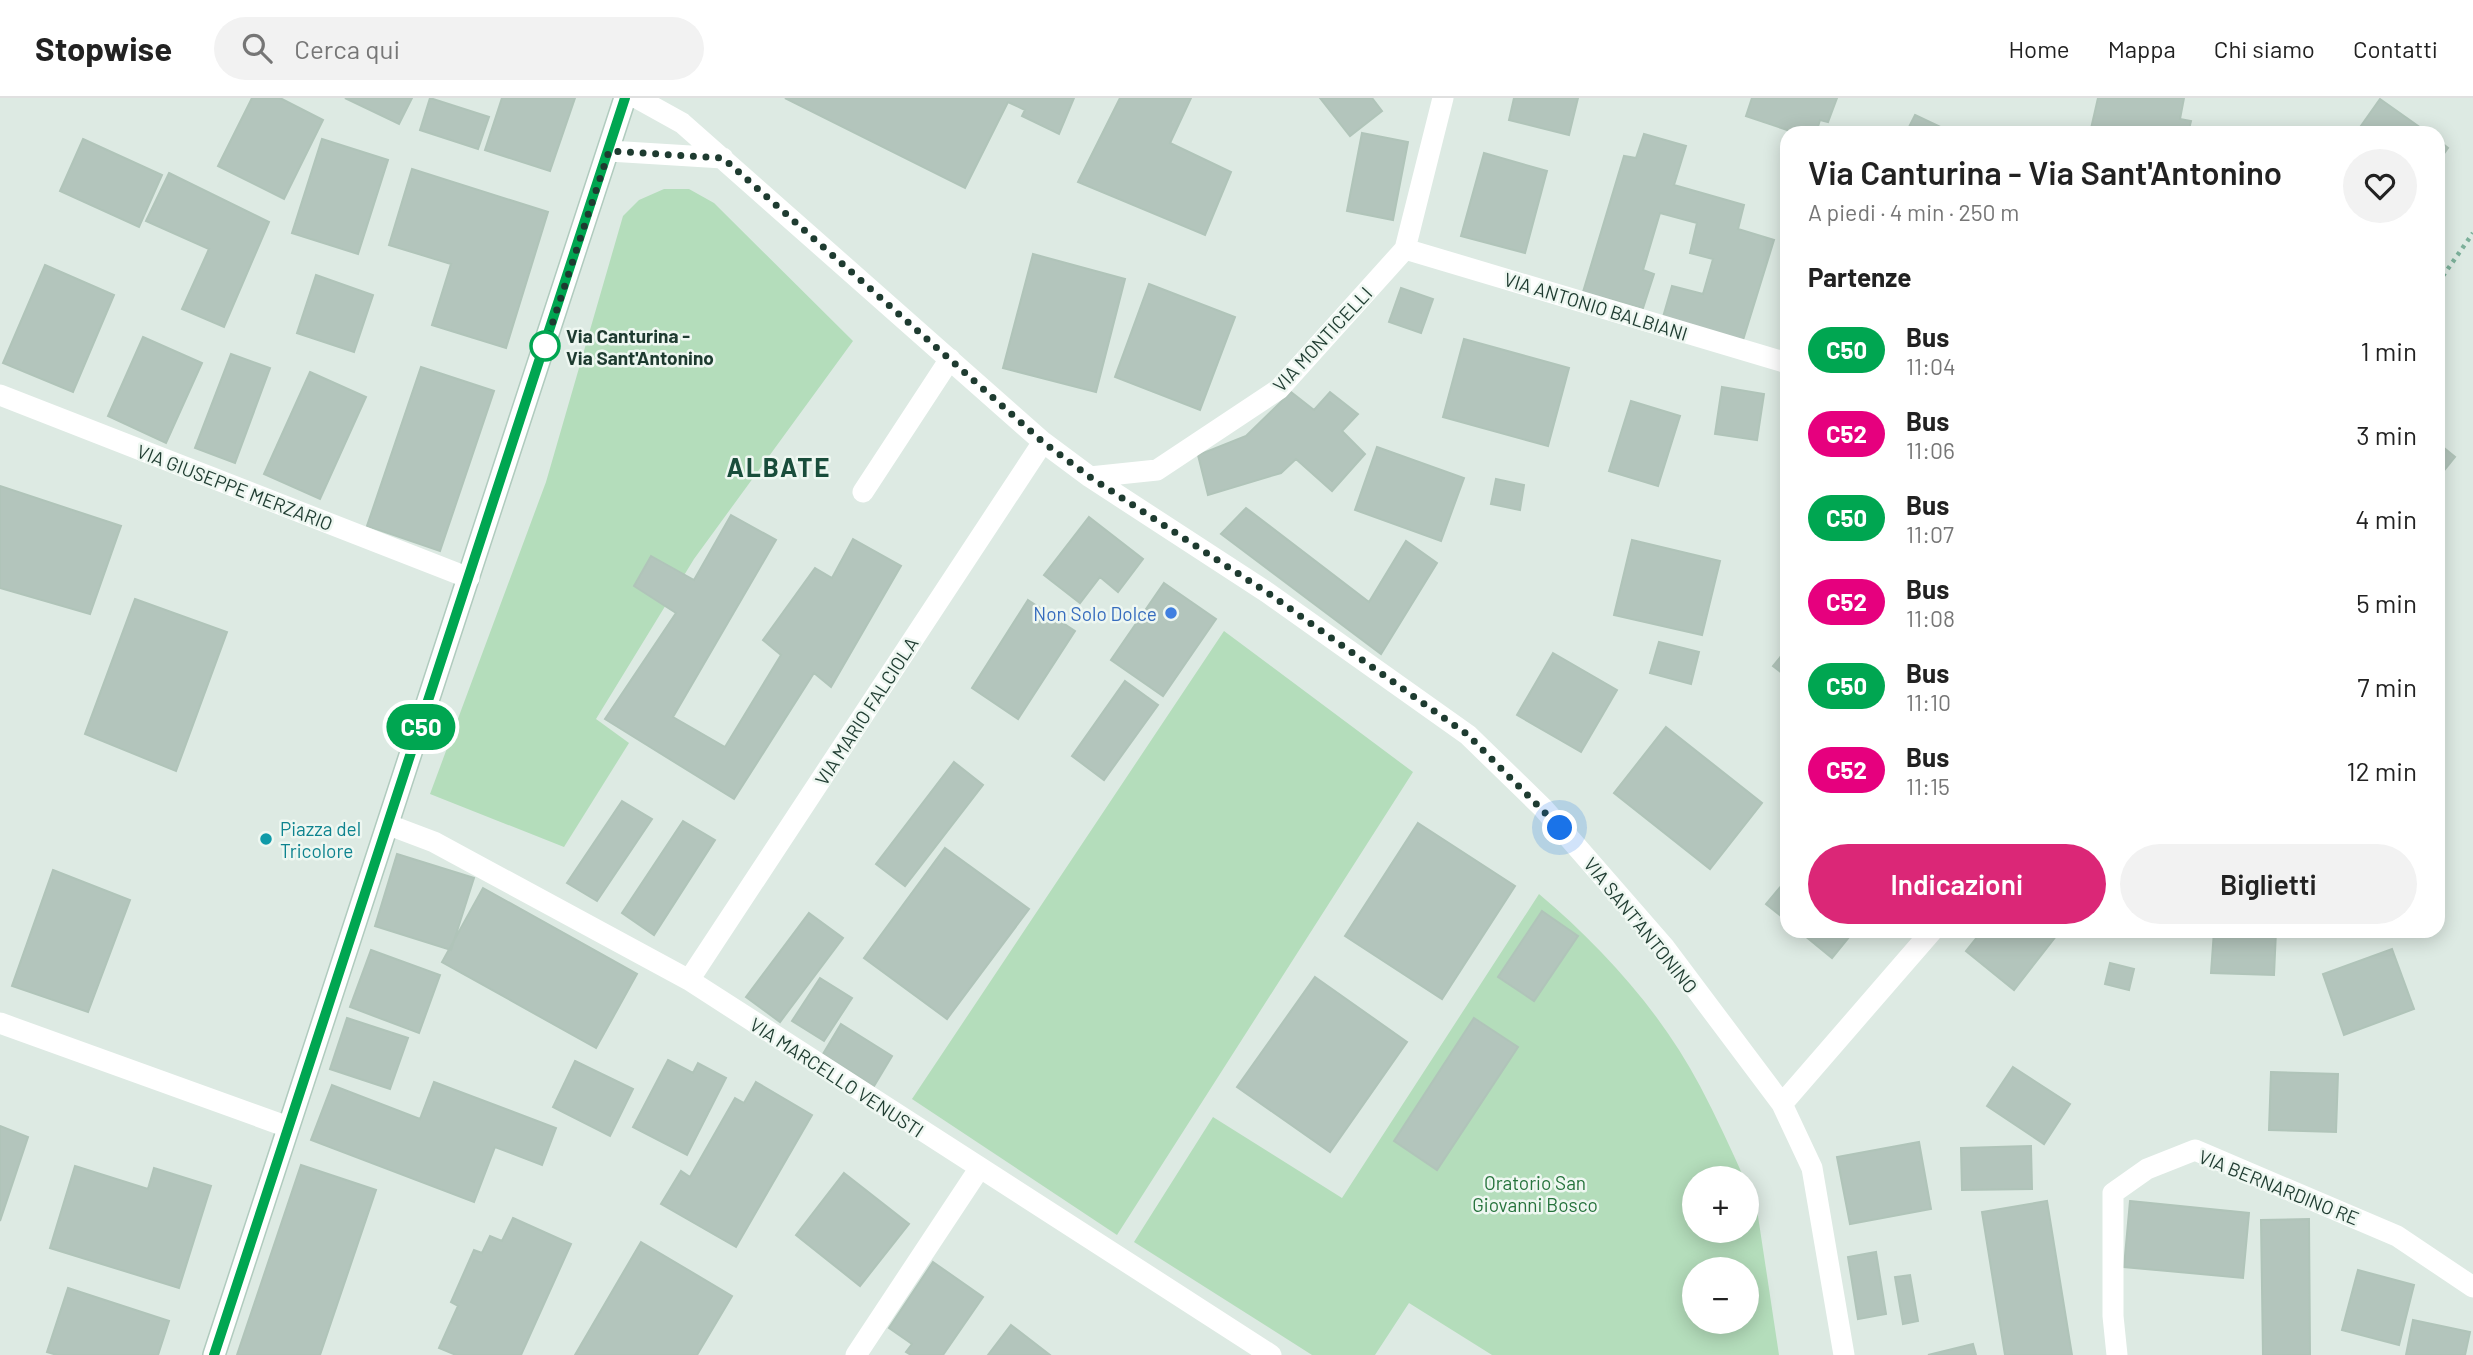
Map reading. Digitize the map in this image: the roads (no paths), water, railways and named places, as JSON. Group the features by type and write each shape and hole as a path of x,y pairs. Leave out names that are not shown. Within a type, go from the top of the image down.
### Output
{"street":[{"path":"214,1355 625,98"},
{"name":"VIA SANT'ANTONINO","path":"637,98 682,123 1043,442 1090,477 1268,593 1468,735 1543,808 1665,948 1782,1104 1812,1168 1844,1355"},
{"name":"VIA MONTICELLI","path":"1090,477 1157,471 1279,389 1405,249 1443,98"},
{"path":"609,151 723,158"},
{"name":"VIA ANTONIO BALBIANI","path":"1405,249 1780,361"},
{"path":"863,492 950,359"},
{"name":"VIA GIUSEPPE MERZARIO","path":"0,395 469,578"},
{"name":"VIA MARIO FALCIOLA","path":"689,980 1043,442"},
{"name":"VIA MARCELLO VENUSTI","path":"389,825 434,842 689,980 1271,1355"},
{"path":"1782,1104 1926,938"},
{"path":"0,1023 288,1127"},
{"name":"VIA BERNARDINO RE","path":"2117,1355 2113,1316 2113,1193 2147,1169 2195,1150 2397,1236 2473,1287"},
{"path":"859,1354 979,1169"}],"place":[{"name":"Via Canturina - Via Sant'Antonino","path":"545,346"},
{"name":"Non Solo Dolce","path":"1171,613"},
{"name":"Piazza del Tricolore","path":"266,839"}],"district":[{"name":"ALBATE","path":"779,466"}],"park label":[{"name":"Oratorio San Giovanni Bosco","path":"1535,1193"}]}
